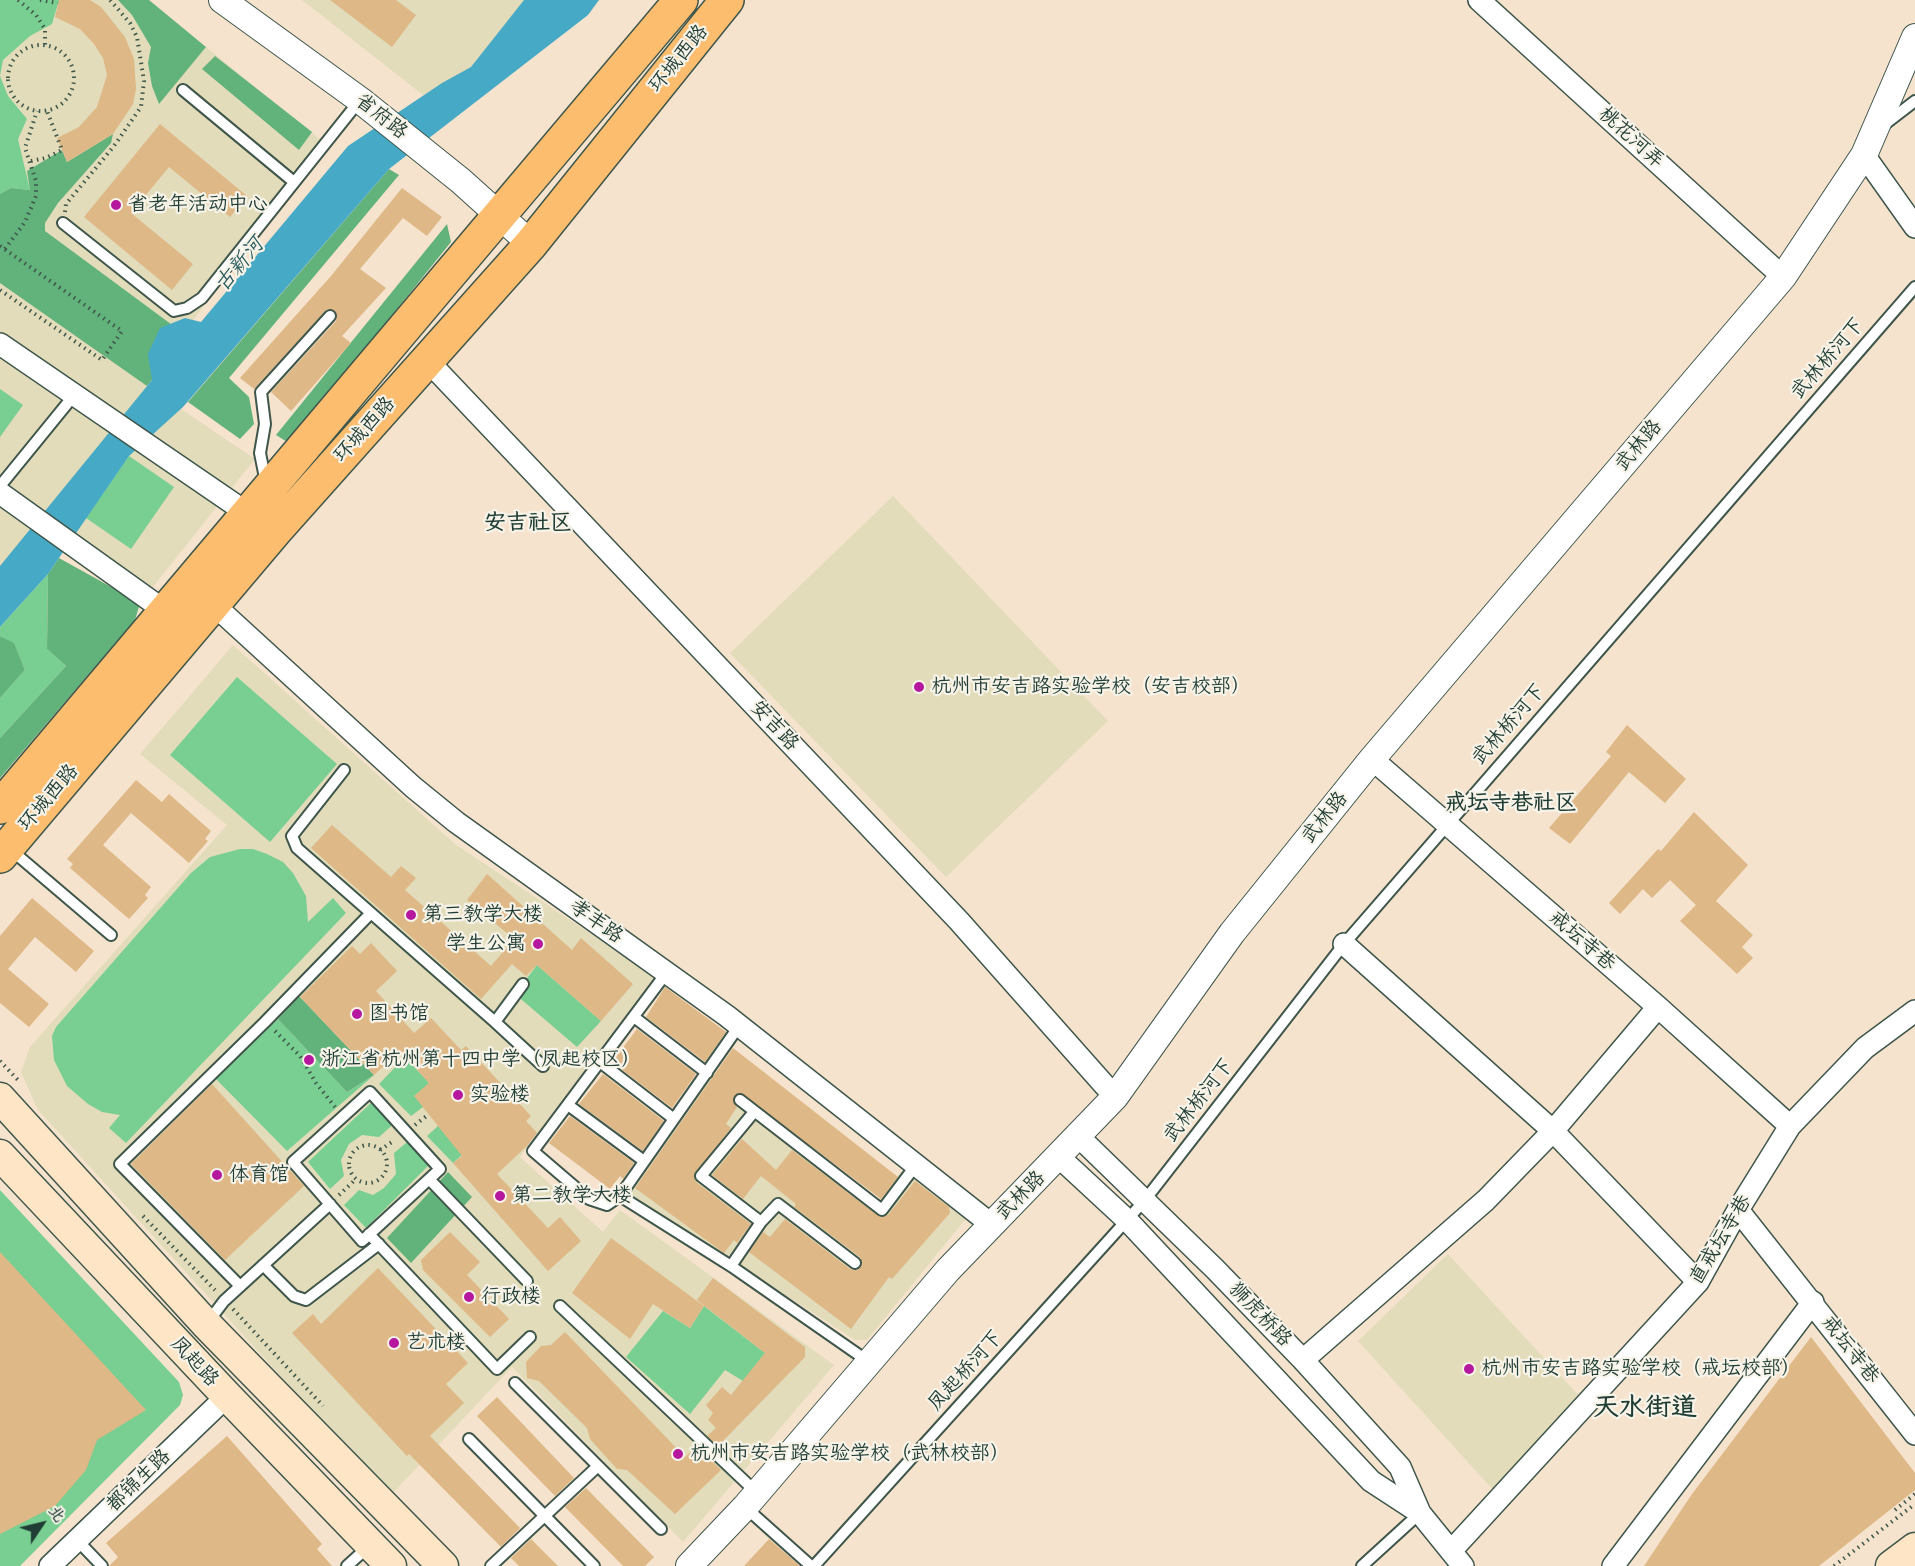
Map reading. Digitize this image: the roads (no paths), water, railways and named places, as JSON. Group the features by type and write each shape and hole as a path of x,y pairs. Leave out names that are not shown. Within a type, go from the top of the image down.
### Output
{"main road":[{"name":"环城西路","path":"0,807 681,0"},
{"name":"环城西路","path":"4,852 213,604 531,244 727,0"},
{"path":"0,1098 206,1324 443,1566"},
{"name":"凤起路","path":"0,1155 391,1566"},
{"path":"1891,1566 1915,1548"}],"street":[{"name":"省府路","path":"222,0 360,100 461,181 531,244"},
{"name":"桃花河弄","path":"1479,0 1783,277"},
{"name":"武林路","path":"688,1566 751,1500 948,1270 1115,1097 1232,933 1372,759 1783,277 1868,144 1915,37"},
{"path":"1868,144 1915,227"},
{"path":"0,344 211,488 257,501"},
{"name":"安吉路","path":"428,360 959,921 1115,1097"},
{"path":"0,493 165,611"},
{"name":"孝丰路","path":"213,604 413,787 456,822 739,1026 992,1225"},
{"name":"戒坛寺巷","path":"1372,759 1658,1007 1790,1126"},
{"path":"1344,944 1553,1131 1698,1282"},
{"path":"1303,1360 1486,1200 1553,1131 1658,1007"},
{"name":"直戒坛寺巷","path":"1457,1558 1698,1282 1738,1210 1790,1126 1865,1048 1915,1011"},
{"name":"狮虎桥路","path":"1077,1135 1145,1200 1303,1360 1400,1467 1420,1512 1457,1558"},
{"name":"狮虎桥路","path":"1059,1157 1127,1220 1371,1481 1420,1512"},
{"name":"戒坛寺巷","path":"1738,1210 1813,1302 1915,1434"},
{"path":"1613,1566 1813,1302"},
{"name":"都锦生路","path":"50,1566 227,1396"}],"lane":[{"path":"183,90 294,183"},
{"path":"63,223 174,311 187,308 202,298 360,100"},
{"path":"1868,144 1915,100"},
{"name":"武林桥河下","path":"1145,1200 1344,944 1915,287"},
{"path":"257,501 260,453 265,424 261,392 330,315"},
{"path":"0,486 75,394"},
{"path":"344,770 292,836 297,848 543,1066"},
{"path":"4,852 111,934"},
{"path":"240,1287 120,1164 265,1022 370,914"},
{"path":"667,972 533,1151 589,1199 607,1205 620,1197 739,1026"},
{"path":"495,1022 523,984"},
{"path":"634,1017 707,1073"},
{"path":"600,1062 674,1119"},
{"path":"370,1092 440,1169 429,1179 362,1241 293,1162 370,1092"},
{"path":"740,1100 882,1210 916,1165"},
{"path":"568,1105 644,1161"},
{"path":"754,1112 701,1176 761,1222"},
{"path":"429,1179 527,1281"},
{"path":"620,1197 731,1266 869,1362"},
{"name":"凤起桥河下","path":"812,1566 1145,1200"},
{"path":"206,1324 240,1287 330,1204"},
{"path":"731,1266 761,1222 778,1204 855,1263"},
{"path":"369,1234 497,1369 531,1337"},
{"path":"263,1265 294,1296 306,1300 379,1244"},
{"path":"560,1306 751,1500 812,1566"},
{"path":"515,1383 661,1529"},
{"path":"469,1439 594,1566"},
{"path":"491,1566 598,1466"},
{"path":"1362,1566 1420,1512"},
{"path":"78,1540 102,1566"},
{"path":"347,1566 370,1545"}],"water":[{"path":"524,0 599,0 588,15 389,169 183,407 129,456 48,574 0,627 0,566 152,380 148,354 160,328 185,318 201,322 348,146 442,83 471,67"}],"place":[{"name":"省老年活动中心","path":"116,205"},
{"name":"杭州市安吉路实验学校（安吉校部）","path":"919,687"},
{"name":"第三教学大楼","path":"411,915"},
{"name":"学生公寓","path":"538,944"},
{"name":"图书馆","path":"357,1014"},
{"name":"浙江省杭州第十四中学（凤起校区）","path":"309,1060"},
{"name":"实验楼","path":"458,1095"},
{"name":"体育馆","path":"217,1175"},
{"name":"第二教学大楼","path":"500,1196"},
{"name":"行政楼","path":"469,1297"},
{"name":"艺术楼","path":"394,1343"},
{"name":"杭州市安吉路实验学校（戒坛校部）","path":"1469,1369"},
{"name":"杭州市安吉路实验学校（武林校部）","path":"678,1454"}],"district":[{"name":"安吉社区","path":"528,523"},
{"name":"戒坛寺巷社区","path":"1511,803"},
{"name":"天水街道","path":"1645,1408"}],"water label":[{"name":"古新河","path":"240,265"}]}
